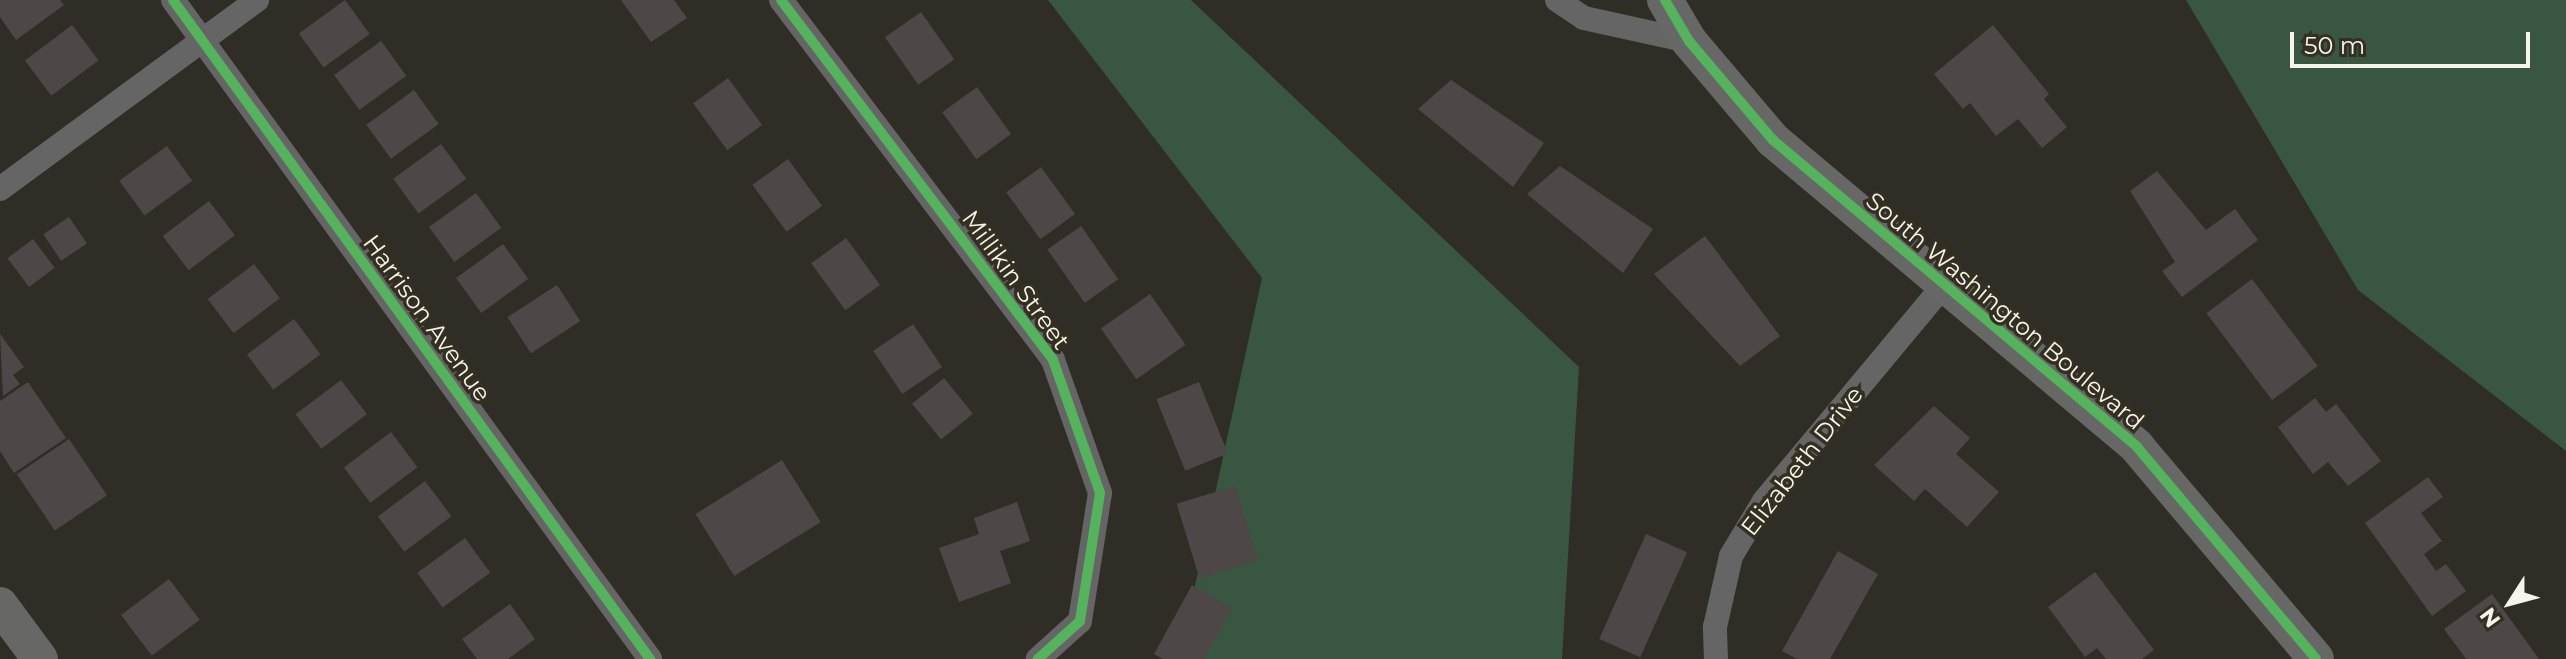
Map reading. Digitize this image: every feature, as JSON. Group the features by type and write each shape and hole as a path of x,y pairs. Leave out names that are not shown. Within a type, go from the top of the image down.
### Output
{"street":[{"name":"Harrison Avenue","path":"173,0 650,659"},
{"path":"0,189 257,0"},
{"name":"Millikin Street","path":"781,0 1053,360 1100,493 1080,621 1038,659"},
{"path":"1557,0 1584,18 1689,41"},
{"name":"South Washington Boulevard","path":"1665,0 1689,41 1773,140 1942,287 2137,447 2316,659"},
{"name":"Elizabeth Drive","path":"1716,659 1715,627 1731,556 1764,501 1942,287"},
{"path":"0,605 40,659"}],"green space":[{"path":"1048,0 1191,0 1579,367 1562,659 1179,659 1262,278"},
{"path":"2186,0 2566,0 2566,451 2358,290"}],"building":[{"path":"0,0 60,0 64,5 16,40 0,17"},
{"path":"345,0 370,34 324,67 299,34"},
{"path":"621,0 674,0 687,18 651,42"},
{"path":"921,12 954,60 918,85 885,37"},
{"path":"72,25 98,60 51,96 25,61"},
{"path":"1993,25 2049,94 2044,99 2067,127 2042,148 2018,119 1996,136 1970,103 1963,109 1934,74"},
{"path":"381,41 406,76 359,110 334,75"},
{"path":"728,78 762,125 727,150 693,103"},
{"path":"1451,80 1544,143 1513,187 1418,109"},
{"path":"977,87 1011,134 976,159 942,112"},
{"path":"414,90 439,124 391,159 366,125"},
{"path":"441,144 466,179 419,213 393,179"},
{"path":"167,146 192,181 145,215 119,181"},
{"path":"788,159 822,206 786,232 752,185"},
{"path":"1560,166 1653,229 1623,273 1527,194"},
{"path":"1041,167 1075,214 1040,239 1006,192"},
{"path":"2157,171 2206,230 2235,209 2258,240 2182,297 2162,271 2175,262 2130,191"},
{"path":"476,193 501,228 454,262 429,227"},
{"path":"209,201 235,235 189,270 163,236"},
{"path":"69,217 87,244 61,261 43,234"},
{"path":"1081,226 1118,279 1085,303 1047,250"},
{"path":"1705,236 1780,336 1740,366 1654,274"},
{"path":"846,238 880,285 845,310 811,263"},
{"path":"33,239 55,268 29,287 7,258"},
{"path":"503,244 528,279 481,313 456,278"},
{"path":"254,264 280,298 234,333 208,299"},
{"path":"2252,279 2318,366 2272,400 2206,313"},
{"path":"557,285 580,321 531,353 508,317"},
{"path":"1150,294 1186,345 1136,379 1101,328"},
{"path":"294,319 320,354 273,390 247,355"},
{"path":"913,324 942,367 902,394 873,351"},
{"path":"0,334 24,367 13,375 20,384 3,396"},
{"path":"944,378 973,414 941,440 912,404"},
{"path":"341,380 367,414 321,449 295,414"},
{"path":"28,382 66,438 14,473 0,451 0,401"},
{"path":"1199,382 1228,453 1185,471 1156,399"},
{"path":"2315,398 2326,412 2336,404 2381,461 2348,486 2328,462 2313,474 2278,427"},
{"path":"1934,406 1970,438 1956,454 1999,492 1967,527 1925,489 1914,501 1874,465"},
{"path":"391,432 417,467 370,503 344,468"},
{"path":"69,439 107,495 55,531 17,474"},
{"path":"782,460 821,522 734,576 695,514"},
{"path":"2428,477 2443,497 2421,513 2442,541 2424,554 2436,571 2446,564 2466,591 2432,616 2365,523"},
{"path":"425,481 451,516 404,552 378,517"},
{"path":"1235,486 1258,561 1199,578 1177,504"},
{"path":"1017,502 1030,541 1000,551 1011,583 959,602 939,548 979,534 974,518"},
{"path":"1646,534 1687,552 1640,657 1599,639"},
{"path":"465,538 490,573 443,607 417,573"},
{"path":"1838,551 1878,574 1830,659 1797,659 1782,651"},
{"path":"2095,572 2154,650 2142,659 2106,659 2097,648 2085,657 2048,607"},
{"path":"169,579 200,620 152,656 121,615"},
{"path":"1192,585 1232,608 1204,659 1163,659 1154,654"},
{"path":"2492,594 2539,659 2466,659 2444,629"},
{"path":"510,604 535,639 508,659 477,659 462,639"}],"cycle path":[{"path":"173,0 650,659"},
{"path":"781,0 1053,360 1100,493 1080,621 1038,659"},
{"path":"1665,0 1689,41 1773,140 2137,447 2316,659"}]}
